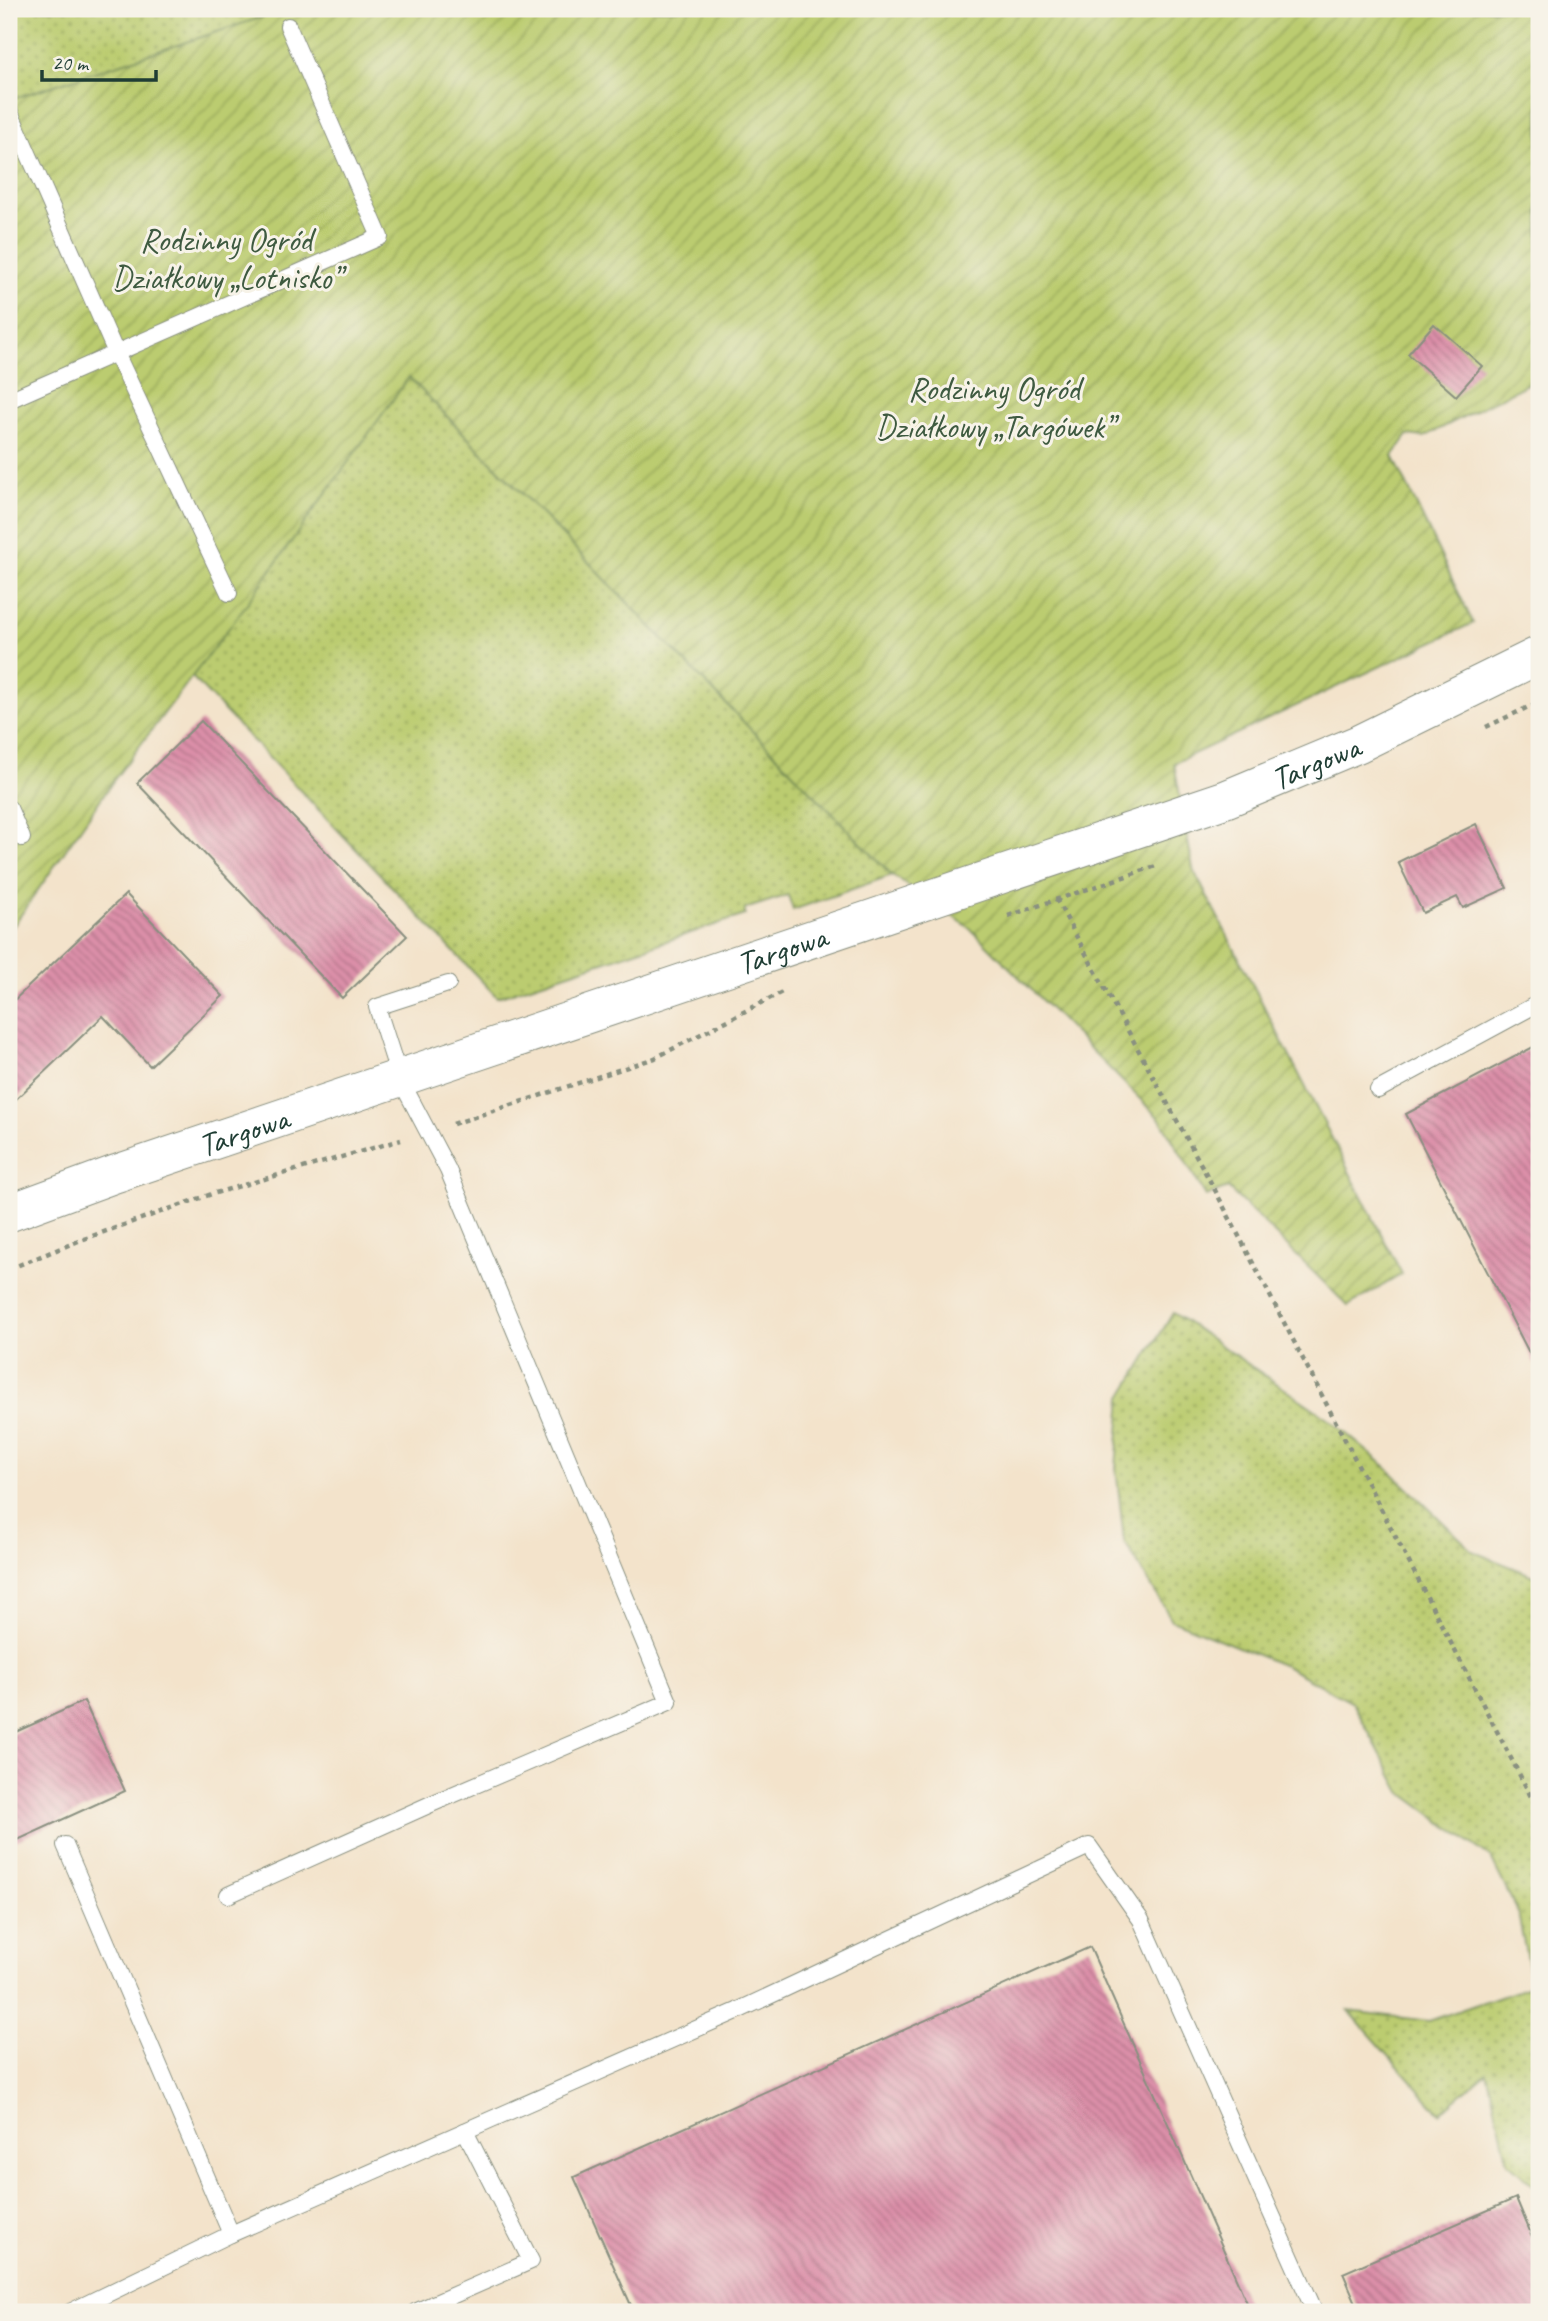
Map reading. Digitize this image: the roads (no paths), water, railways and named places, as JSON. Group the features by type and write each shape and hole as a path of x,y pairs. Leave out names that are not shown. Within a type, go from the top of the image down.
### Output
{"street":[{"name":"Targowa","path":"9,1213 115,1174 1226,799 1358,744 1538,657"}],"lane":[{"path":"9,400 380,237 288,26"},
{"path":"10,112 116,353 229,593"},
{"path":"9,808 22,838"},
{"path":"229,1895 430,1804 669,1702 448,1170 400,1079 377,1007 447,984"},
{"path":"1378,1090 1539,1003"},
{"path":"65,1845 232,2234"},
{"path":"70,2312 232,2234 737,2011 1089,1846 1141,1920 1315,2312"},
{"path":"415,2312 531,2261 465,2131"}],"park label":[{"name":"Rodzinny Ogród Działkowy „Lotnisko”","path":"226,258"},
{"name":"Rodzinny Ogród Działkowy „Targówek”","path":"994,407"}]}
